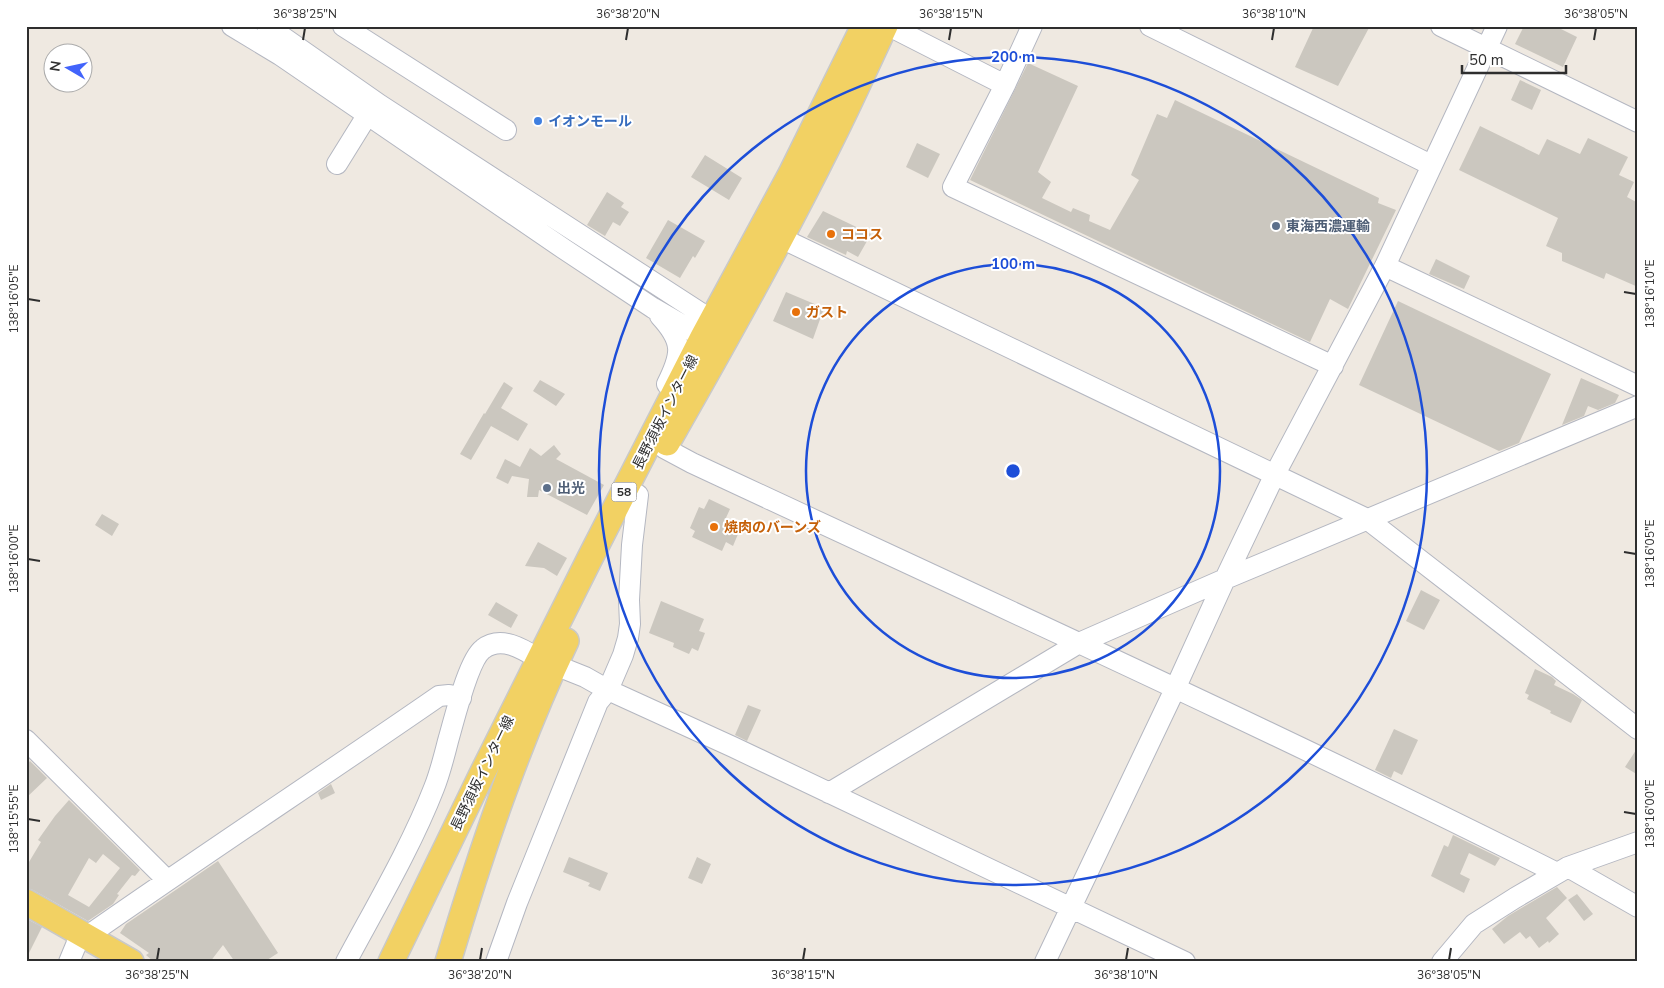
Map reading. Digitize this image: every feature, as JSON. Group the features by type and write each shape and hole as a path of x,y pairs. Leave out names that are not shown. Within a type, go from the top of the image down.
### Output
{"main road":[{"name":"長野須坂インター線","path":"391,962 547,662 714,333 864,26"},
{"name":"長野須坂インター線","path":"629,498 664,448 714,333 781,238 887,26"},
{"name":"長野須坂インター線","path":"448,962 489,832 517,756 547,662"},
{"path":"26,902 131,962"}],"street":[{"path":"232,26 280,55 564,250 653,308 714,333"},
{"path":"243,26 280,55"},
{"path":"267,26 714,333"},
{"path":"343,26 506,130"},
{"path":"887,26 1005,85"},
{"path":"1032,26 1005,85 953,187 1333,366"},
{"path":"1150,26 1431,165"},
{"path":"1441,26 1638,122"},
{"path":"1045,962 1275,474 1385,266 1497,26"},
{"path":"337,164 368,114"},
{"path":"781,238 1367,519 1638,729"},
{"path":"1385,266 1638,386"},
{"path":"496,962 517,903 598,702 608,690 623,655 630,624 629,600 632,545 629,498 637,442 676,366 678,356 677,340 672,330 653,308"},
{"path":"829,793 1079,643 1225,579 1638,406"},
{"path":"664,448 1638,907"},
{"path":"346,962 404,854 434,788 472,665 482,649 500,643 522,649 585,678 1185,962"},
{"path":"69,962 84,935 332,770 439,696 449,695 461,698"},
{"path":"26,740 167,880"},
{"path":"1442,962 1474,924 1563,870 1638,842"}],"building":[{"path":"1314,26 1370,26 1338,86 1295,67"},
{"path":"1524,26 1555,26 1577,37 1563,67 1515,44"},
{"path":"1028,63 1078,86 1038,172 1051,182 1042,198 1071,212 1073,208 1090,215 1089,221 1110,230 1139,180 1131,175 1157,114 1167,118 1175,100 1379,198 1378,203 1396,210 1348,309 1330,299 1310,342 970,180"},
{"path":"1520,80 1541,90 1532,110 1511,100"},
{"path":"1480,126 1539,155 1547,139 1580,154 1588,138 1628,157 1619,175 1634,182 1627,197 1638,203 1638,287 1606,273 1604,279 1562,261 1562,253 1546,246 1558,218 1459,170"},
{"path":"917,143 940,154 928,178 906,167"},
{"path":"705,155 742,178 729,200 691,177"},
{"path":"607,192 624,203 621,207 629,212 620,226 613,222 605,236 587,225"},
{"path":"823,211 871,234 858,257 847,251 846,255 807,237"},
{"path":"668,220 705,241 695,258 693,256 680,278 646,258"},
{"path":"1436,259 1470,276 1464,289 1429,274"},
{"path":"786,292 824,308 813,339 773,321"},
{"path":"1398,301 1551,374 1519,443 1499,451 1359,385"},
{"path":"1581,378 1619,395 1615,403 1598,410 1588,406 1584,416 1562,425"},
{"path":"540,380 565,394 556,406 533,391"},
{"path":"504,382 513,388 501,408 528,424 518,441 491,426 471,460 460,454"},
{"path":"554,445 561,454 556,459 604,485 587,515 539,490 538,497 527,497 529,479 512,476 508,484 496,478 505,459 520,467 530,448 541,456"},
{"path":"709,499 730,509 725,520 741,527 733,546 726,542 722,551 692,537 695,531 690,528 699,507 704,509"},
{"path":"102,514 119,524 112,536 95,525"},
{"path":"538,542 567,558 557,576 544,568 525,566"},
{"path":"1421,590 1440,600 1424,630 1406,621"},
{"path":"661,601 704,619 699,631 705,633 698,651 692,648 689,654 673,647 674,643 649,633"},
{"path":"496,602 518,615 511,628 488,615"},
{"path":"1535,669 1552,677 1556,681 1554,685 1582,700 1571,723 1527,699 1529,695 1525,693"},
{"path":"748,705 761,710 747,741 735,735"},
{"path":"1394,729 1418,740 1402,775 1394,771 1391,778 1375,770"},
{"path":"1638,747 1638,775 1625,767"},
{"path":"30,761 47,778 26,798 26,766"},
{"path":"331,784 335,793 321,800 318,793"},
{"path":"69,800 140,870 135,876 132,875 117,894 119,895 113,904 88,921 33,890 26,888 26,867 41,842 38,840","holes":["103,854 120,868 89,907 68,895 89,858 96,863"]},
{"path":"1453,835 1500,858 1495,866 1469,853 1460,874 1470,879 1464,893 1431,876 1444,845 1448,847"},
{"path":"569,857 608,873 600,891 588,886 590,883 563,872"},
{"path":"697,857 711,864 702,884 688,878"},
{"path":"218,861 278,953 264,962 235,962 223,945 210,962 154,962 146,955 149,953 120,933 126,924"},
{"path":"1557,887 1567,898 1546,918 1559,934 1549,943 1548,941 1539,948 1530,936 1526,939 1520,932 1504,944 1492,929 1508,916"},
{"path":"1577,894 1593,914 1584,921 1568,900"},
{"path":"27,919 42,927 26,959 26,921"}],"place":[{"name":"イオンモール","path":"538,121"},
{"name":"東海西濃運輸","path":"1276,226"},
{"name":"ココス","path":"831,234"},
{"name":"ガスト","path":"796,312"},
{"name":"出光","path":"547,488"},
{"name":"焼肉のバーンズ","path":"714,527"}]}
